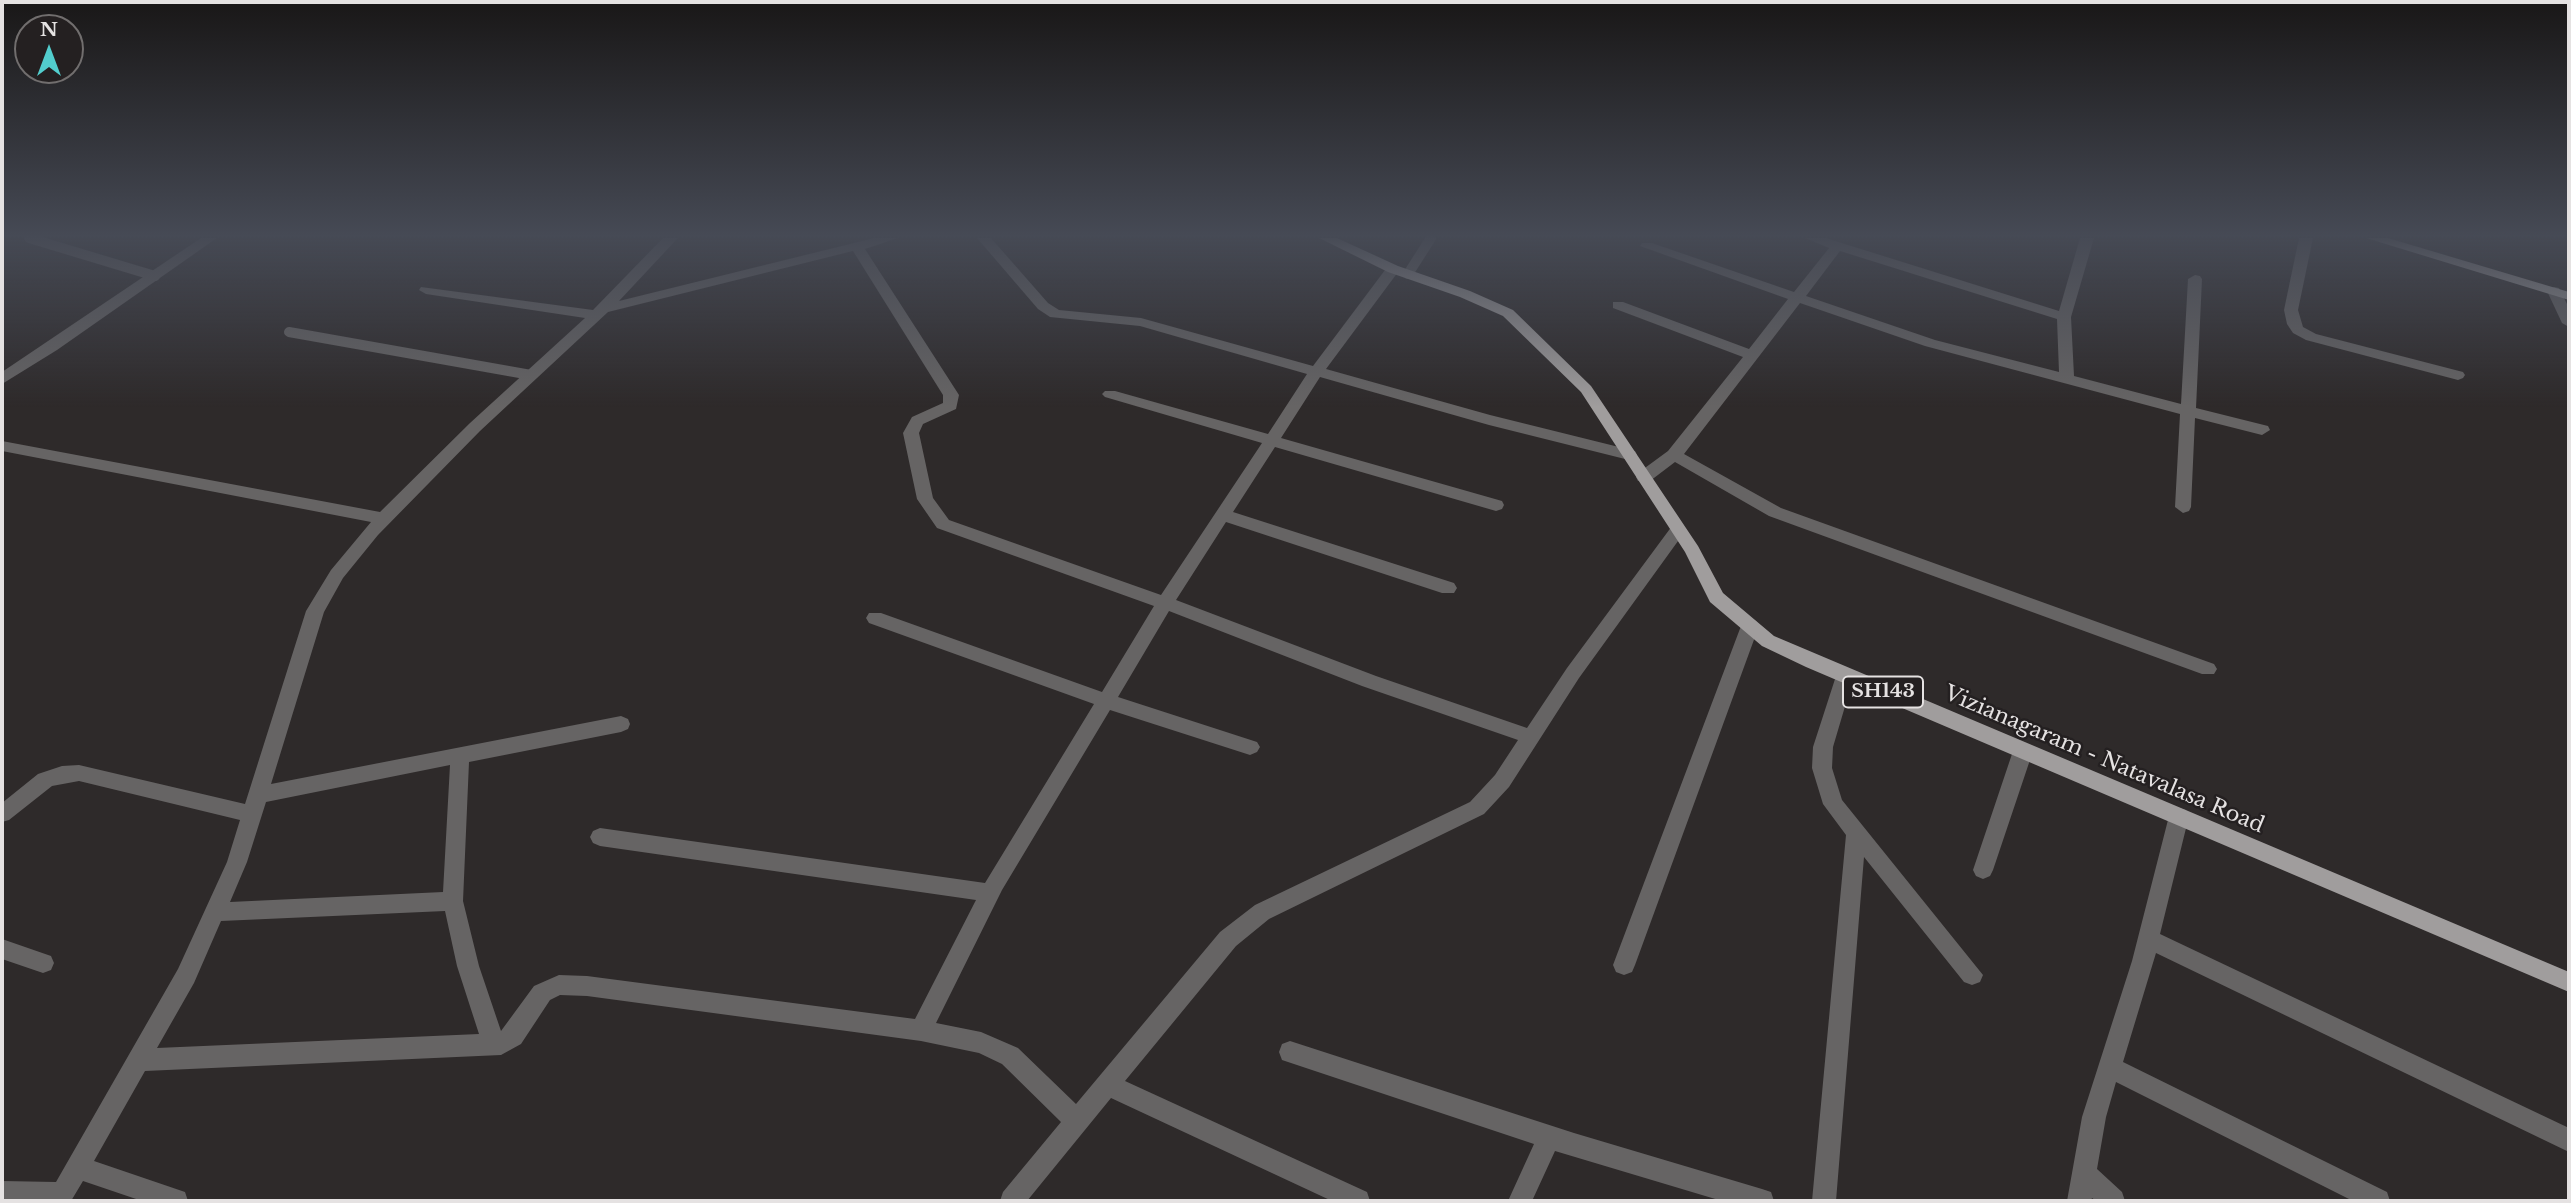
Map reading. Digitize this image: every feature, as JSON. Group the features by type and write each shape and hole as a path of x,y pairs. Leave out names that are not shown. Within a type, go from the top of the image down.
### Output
{"main road":[{"name":"Vizianagaram - Natavalasa Road","path":"1465,294 1508,313 1586,388 1678,530 1716,597 1768,640 1845,676 2569,982"}],"street":[{"path":"2,379 128,294"},
{"path":"459,294 599,312 670,294"},
{"path":"2,1193 59,1198 186,976 237,862 315,611 337,574 384,519 616,294"},
{"path":"887,294 951,395 951,405 917,422 911,433 925,499 943,524 1165,603 1369,681 1531,737"},
{"path":"1032,294 1042,306 1055,314 1141,322 1316,372 1629,455"},
{"path":"921,1030 992,893 1165,603 1316,372 1382,294"},
{"path":"1791,294 1930,343 2262,430"},
{"path":"1988,294 2064,317"},
{"path":"2067,379 2064,317 2071,294"},
{"path":"2183,507 2194,294"},
{"path":"2294,294 2291,310 2294,324 2298,330 2311,337 2458,375"},
{"path":"2555,294 2569,323"},
{"path":"1644,477 1674,455 1797,296"},
{"path":"1618,305 1751,355"},
{"path":"1110,394 1496,505"},
{"path":"2,446 384,519"},
{"path":"1674,455 1775,512 2208,669"},
{"path":"1223,515 1448,588"},
{"path":"1012,1201 1228,939 1262,912 1477,808 1502,781 1573,673 1678,530"},
{"path":"875,618 1106,701 1250,747"},
{"path":"1624,965 1750,626"},
{"path":"1845,676 1823,747 1822,768 1833,804 1972,975"},
{"path":"258,795 621,724"},
{"path":"1983,870 2023,751"},
{"path":"460,755 453,901 468,965 494,1045"},
{"path":"2,814 45,780 62,774 79,773 252,814"},
{"path":"2079,1201 2094,1117 2148,939 2179,816"},
{"path":"1824,1201 1856,835"},
{"path":"600,837 992,893"},
{"path":"215,912 453,901"},
{"path":"2148,939 2569,1140"},
{"path":"2,949 43,963"},
{"path":"138,1060 494,1045 513,1036 537,998 559,985 587,986 921,1030 981,1043 1010,1056 1077,1121"},
{"path":"1290,1052 1549,1137 1762,1201"},
{"path":"2110,1067 2378,1201"},
{"path":"1107,1084 1358,1201"},
{"path":"1520,1201 1549,1137"},
{"path":"77,1167 176,1201"},
{"path":"2085,1175 2113,1201"}],"lane":[{"path":"289,332 531,375"}]}
